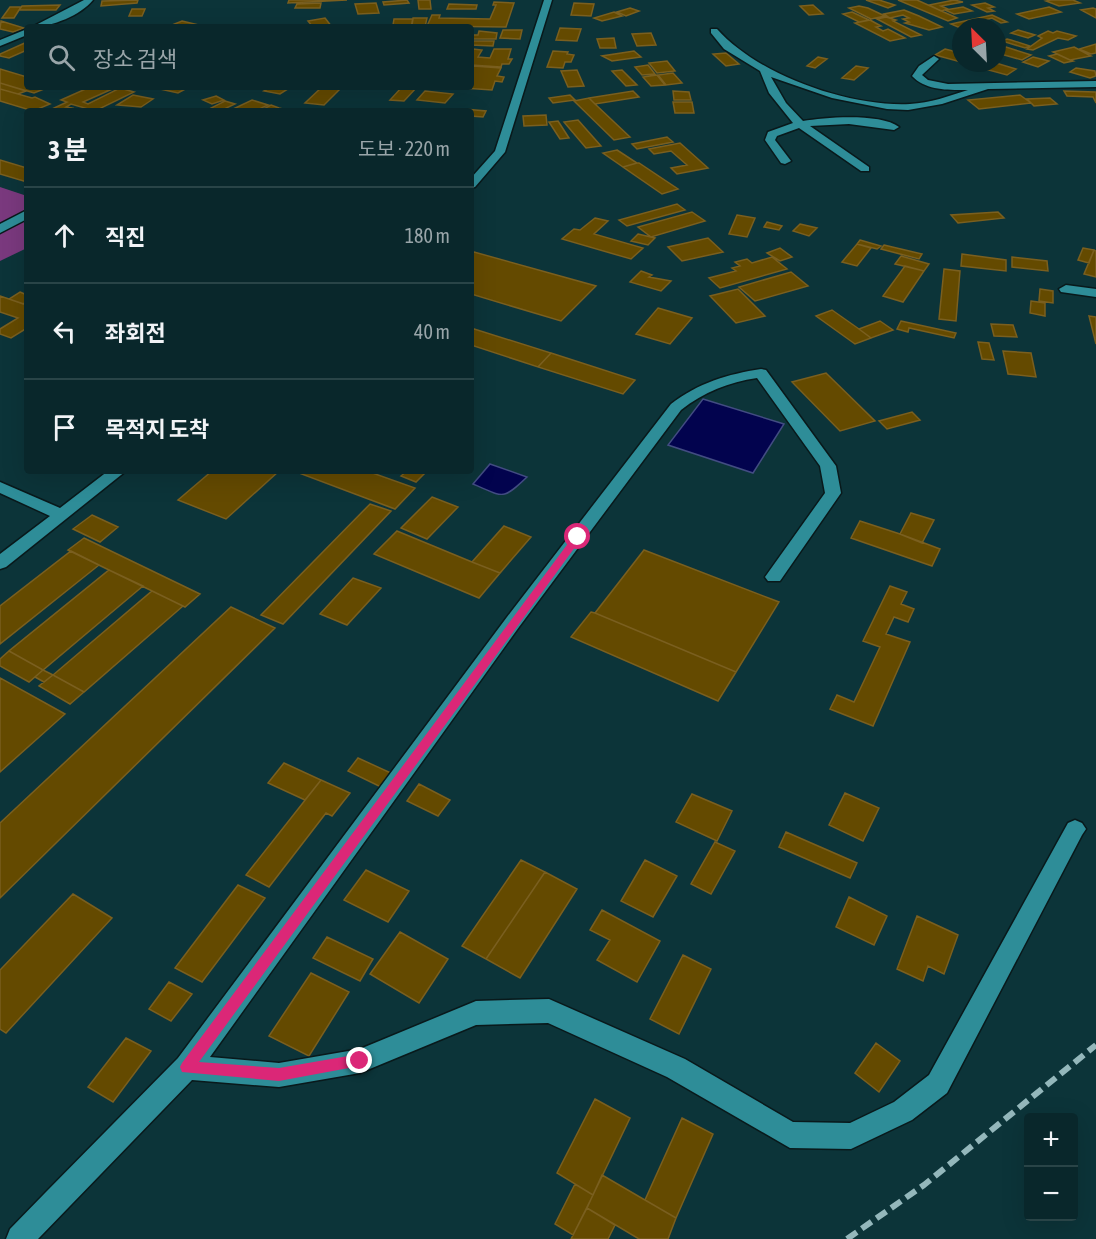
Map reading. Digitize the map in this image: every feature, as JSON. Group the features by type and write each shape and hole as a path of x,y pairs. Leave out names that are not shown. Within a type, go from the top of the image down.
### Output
{"street":[{"path":"44,24 84,6 89,0"},
{"path":"474,182 500,152 548,0"},
{"path":"714,31 720,41 765,72 811,88 894,107 918,106 987,86"},
{"path":"2,42 24,33"},
{"path":"934,59 922,68 917,76 925,82 941,86 1096,84"},
{"path":"765,72 765,77 780,103 798,124 865,169"},
{"path":"785,161 770,140 772,134 781,128 798,124 872,123 894,127"},
{"path":"0,229 24,216"},
{"path":"1066,288 1096,293"},
{"path":"20,1239 187,1067 513,622 676,407 690,394 706,387 741,376 760,373 828,466 832,493 774,577"},
{"path":"0,563 114,474"},
{"path":"0,487 62,515"},
{"path":"187,1067 279,1075 360,1061 477,1013 549,1011 676,1068 790,1135 851,1136 903,1111 938,1084 1075,829"}],"shaded area":[{"path":"0,187 24,195 24,211 0,224"},
{"path":"24,219 24,249 0,261 0,232"},
{"path":"703,399 784,424 753,473 668,445"},
{"path":"490,464 527,477 512,490 502,494 473,484"}],"building":[{"path":"138,0 137,3 101,6 102,1"},
{"path":"289,0 347,0 288,3"},
{"path":"407,0 409,3 384,5 383,2"},
{"path":"418,0 430,0 431,9 419,9"},
{"path":"866,0 879,0 895,5 888,8"},
{"path":"898,0 917,0 957,18 948,21"},
{"path":"954,0 963,2 941,6 948,9 941,11 929,5"},
{"path":"1073,0 1080,3 1059,6 1046,1"},
{"path":"494,2 514,3 506,27 428,24 432,15 440,15 439,18 490,19 496,5 493,5"},
{"path":"321,3 320,8 295,8 297,4"},
{"path":"376,3 379,13 358,14 355,4"},
{"path":"574,3 594,4 591,16 571,15"},
{"path":"985,3 994,7 988,8 994,11 987,12 972,5"},
{"path":"449,4 477,5 476,9 447,9"},
{"path":"60,5 56,10 19,10 22,6"},
{"path":"813,5 823,14 809,15 800,6"},
{"path":"859,6 885,16 871,19 849,8"},
{"path":"10,7 21,7 14,18 2,18"},
{"path":"963,7 972,11 954,14 945,10"},
{"path":"1049,7 1061,12 1029,19 1017,14"},
{"path":"630,8 639,11 626,16 617,12"},
{"path":"132,9 145,9 142,16 129,16"},
{"path":"1096,9 1096,18 1081,10"},
{"path":"904,10 942,27 929,30 905,23 909,22 903,19 909,18 903,15 890,18 884,14"},
{"path":"614,12 622,16 602,21 594,18"},
{"path":"852,12 869,20 859,22 843,14"},
{"path":"992,15 998,18 992,18 978,18"},
{"path":"886,17 896,20 893,21 921,35 911,37 877,19"},
{"path":"325,18 330,24 310,24 308,21"},
{"path":"413,18 427,18 426,24 412,24"},
{"path":"394,19 413,19 412,24 393,24"},
{"path":"870,20 881,26 876,27 883,31 888,29 905,38 890,41 855,23"},
{"path":"1,21 24,28 13,32 0,29"},
{"path":"182,21 194,24 174,24"},
{"path":"560,28 581,29 577,41 556,40"},
{"path":"503,30 522,30 520,39 500,38"},
{"path":"1018,30 1035,35 1028,38 1011,33"},
{"path":"479,31 497,33 496,39 474,39 474,35 478,35"},
{"path":"1048,31 1076,36 1068,40 1058,38 1033,50 1027,49 1042,38 1038,36"},
{"path":"651,33 656,45 637,46 632,34"},
{"path":"614,38 616,48 600,48 597,39"},
{"path":"1006,39 1030,46 1025,48 1006,42"},
{"path":"474,41 494,41 493,46 474,45"},
{"path":"24,43 24,51 9,58 0,56"},
{"path":"1096,44 1096,53 1091,54 1079,49"},
{"path":"1006,47 1031,55 1022,60 1006,56"},
{"path":"1074,47 1091,56 1070,60 1053,52"},
{"path":"474,49 482,50 478,57 490,58 494,49 511,49 508,59 512,59 509,64 502,64 501,67 474,65"},
{"path":"945,49 952,51 952,60 935,55"},
{"path":"553,51 568,52 567,54 574,55 571,62 565,62 563,68 547,67"},
{"path":"634,51 641,57 612,61 602,56"},
{"path":"726,53 739,64 726,66 713,54"},
{"path":"1057,54 1073,61 1064,63 1049,56"},
{"path":"818,57 827,59 815,68 807,66"},
{"path":"1033,57 1049,61 1038,67 1023,62"},
{"path":"667,61 675,71 657,73 649,63"},
{"path":"648,65 655,74 642,75 635,67"},
{"path":"474,66 501,68 497,76 504,77 502,82 495,81 492,90 474,89"},
{"path":"856,66 868,68 854,80 842,78"},
{"path":"1006,66 1016,69 1007,75 996,72 1006,72"},
{"path":"1076,68 1095,71 1096,76 1090,78 1070,72"},
{"path":"0,69 24,76 24,90 42,90 34,93 0,83"},
{"path":"577,70 584,86 568,87 561,71"},
{"path":"622,70 637,85 626,86 612,71"},
{"path":"673,73 682,83 666,85 658,75"},
{"path":"657,75 665,85 651,86 643,77"},
{"path":"0,83 26,91 18,94 0,89"},
{"path":"0,89 35,97 50,104 40,108 24,108 0,101"},
{"path":"83,90 110,90 83,102 88,104 116,90 134,92 101,108 85,108 71,104 66,107 72,108 54,108 67,102 61,100"},
{"path":"164,90 184,90 178,93"},
{"path":"266,90 286,90 280,94 264,91"},
{"path":"319,90 339,90 324,105 305,103"},
{"path":"399,90 414,90 404,101 390,100"},
{"path":"425,91 453,94 445,103 417,100"},
{"path":"633,91 639,97 595,104 589,98"},
{"path":"673,91 689,92 691,100 674,100"},
{"path":"1064,91 1096,92 1096,103 1093,97 1067,96"},
{"path":"133,95 153,99 141,107 117,105"},
{"path":"570,95 575,100 553,103 549,98"},
{"path":"1020,95 1031,103 979,109 968,100"},
{"path":"216,96 224,100 212,104 203,100"},
{"path":"589,98 630,137 614,140 574,101"},
{"path":"1050,98 1057,104 1034,106 1027,99"},
{"path":"252,100 268,105 262,108 235,108"},
{"path":"225,101 235,104 226,108 211,108"},
{"path":"673,102 692,102 694,113 675,113"},
{"path":"474,110 486,111 483,117 474,116"},
{"path":"546,115 547,125 524,126 523,116"},
{"path":"578,120 601,146 586,148 564,122"},
{"path":"558,121 569,138 560,139 549,122"},
{"path":"667,137 673,142 637,149 632,144"},
{"path":"680,143 708,168 677,174 671,168 687,165 671,151 654,154 649,149"},
{"path":"617,150 637,163 623,167 603,153"},
{"path":"0,160 24,167 24,181 0,174"},
{"path":"637,163 678,189 662,194 623,167"},
{"path":"677,204 685,210 627,226 619,220"},
{"path":"692,212 705,221 651,237 638,227"},
{"path":"998,212 1004,218 958,223 951,215"},
{"path":"737,215 755,218 747,237 729,234"},
{"path":"595,218 608,221 594,234 643,248 631,259 562,239 574,229 580,230"},
{"path":"767,222 782,226 779,230 764,227"},
{"path":"800,224 817,228 809,236 793,231"},
{"path":"638,234 655,238 648,245 631,241"},
{"path":"708,238 723,252 682,261 668,247"},
{"path":"860,240 881,246 877,249 857,244"},
{"path":"857,244 871,248 857,266 842,262"},
{"path":"884,245 922,254 919,259 881,249"},
{"path":"780,248 792,257 780,261 767,253"},
{"path":"1083,248 1094,250 1089,263 1078,260"},
{"path":"1094,250 1096,251 1096,277 1084,274"},
{"path":"474,252 596,286 561,321 474,295"},
{"path":"962,254 1006,260 1006,271 961,266"},
{"path":"901,256 929,264 924,271 895,264"},
{"path":"772,257 787,269 720,288 709,278 736,271 732,268 740,266 735,262 747,259 752,263"},
{"path":"1012,257 1047,261 1048,271 1012,267"},
{"path":"905,266 924,271 903,302 883,296"},
{"path":"944,269 960,271 956,321 939,319"},
{"path":"641,271 652,275 649,277 671,281 661,291 630,282"},
{"path":"791,272 808,286 755,301 739,287"},
{"path":"738,289 765,316 736,323 710,296"},
{"path":"1040,289 1053,291 1053,303 1039,301"},
{"path":"20,292 24,294 23,304 9,299"},
{"path":"0,296 24,304 24,330 11,338 0,334 0,329 18,318 0,312"},
{"path":"1031,301 1045,303 1045,316 1030,313"},
{"path":"658,308 692,318 670,344 636,334"},
{"path":"832,310 871,338 855,344 816,316"},
{"path":"1089,316 1096,317 1096,344"},
{"path":"880,321 893,330 871,338 859,329"},
{"path":"901,321 956,333 954,338 909,328 908,332 897,329"},
{"path":"991,324 1013,325 1017,337 994,336"},
{"path":"474,329 551,353 538,367 474,346"},
{"path":"978,342 989,343 994,360 982,359"},
{"path":"1003,351 1031,353 1036,377 1008,374"},
{"path":"551,353 635,380 623,394 538,367"},
{"path":"826,373 875,421 840,431 792,382"},
{"path":"912,412 920,420 887,429 879,421"},
{"path":"208,474 276,474 226,519 178,500"},
{"path":"302,474 375,474 415,488 395,509"},
{"path":"403,474 424,474 416,482 401,476"},
{"path":"432,497 458,507 427,539 401,528"},
{"path":"370,504 391,511 283,624 261,615"},
{"path":"911,513 934,520 922,543 900,534"},
{"path":"92,515 118,527 100,542 73,529"},
{"path":"860,521 940,549 932,566 851,538"},
{"path":"504,526 531,537 500,573 472,562"},
{"path":"397,531 500,573 479,598 374,554"},
{"path":"84,538 200,594 185,607 68,550"},
{"path":"644,550 779,602 736,672 595,613"},
{"path":"71,551 99,565 0,644 0,606"},
{"path":"109,570 143,586 43,670 9,651"},
{"path":"353,578 381,588 347,625 320,614"},
{"path":"890,586 907,592 901,604 914,609 908,622 894,617 886,634 910,642 873,726 830,709 837,695 854,702 880,647 863,641"},
{"path":"152,591 183,606 84,692 53,675"},
{"path":"231,607 275,628 0,898 0,823"},
{"path":"591,612 736,672 718,701 571,637"},
{"path":"9,651 43,670 29,682 0,666 0,659"},
{"path":"43,670 53,675 44,682 35,677"},
{"path":"53,675 84,692 70,704 39,686"},
{"path":"0,678 65,714 0,772"},
{"path":"358,758 391,773 381,787 348,771"},
{"path":"284,763 321,780 305,800 268,783"},
{"path":"321,780 350,793 332,816 326,813 269,887 246,875"},
{"path":"419,784 450,800 438,816 407,801"},
{"path":"845,793 879,808 863,841 829,825"},
{"path":"692,794 732,811 717,841 676,822"},
{"path":"786,832 857,863 850,878 779,847"},
{"path":"715,842 735,851 711,894 691,884"},
{"path":"521,860 545,872 486,959 462,946"},
{"path":"645,860 677,876 653,917 621,901"},
{"path":"366,870 409,891 388,922 344,900"},
{"path":"545,872 577,889 520,978 486,959"},
{"path":"238,885 265,898 202,982 175,968"},
{"path":"73,894 112,918 6,1033 0,1029 0,970"},
{"path":"849,897 887,916 874,945 836,927"},
{"path":"602,910 660,941 637,982 597,960 610,940 590,930"},
{"path":"917,916 958,935 944,974 928,966 923,981 897,969"},
{"path":"400,932 448,959 419,1003 370,974"},
{"path":"327,937 373,959 360,981 313,958"},
{"path":"683,955 711,969 679,1034 650,1019"},
{"path":"311,973 349,992 309,1056 269,1036"},
{"path":"169,982 192,994 171,1021 149,1009"},
{"path":"126,1038 151,1051 113,1102 88,1087"},
{"path":"876,1043 900,1061 879,1092 855,1073"},
{"path":"595,1099 630,1118 593,1195 557,1173"},
{"path":"682,1118 713,1134 676,1218 645,1200"},
{"path":"602,1175 676,1218 668,1239 639,1239 587,1208"},
{"path":"575,1184 593,1195 573,1235 555,1224"},
{"path":"587,1208 615,1225 608,1239 571,1239"}],"railway":[{"path":"847,1239 924,1185 1096,1045"}],"route":[{"path":"360,1061 279,1075 187,1067 513,622 578,537"}]}
